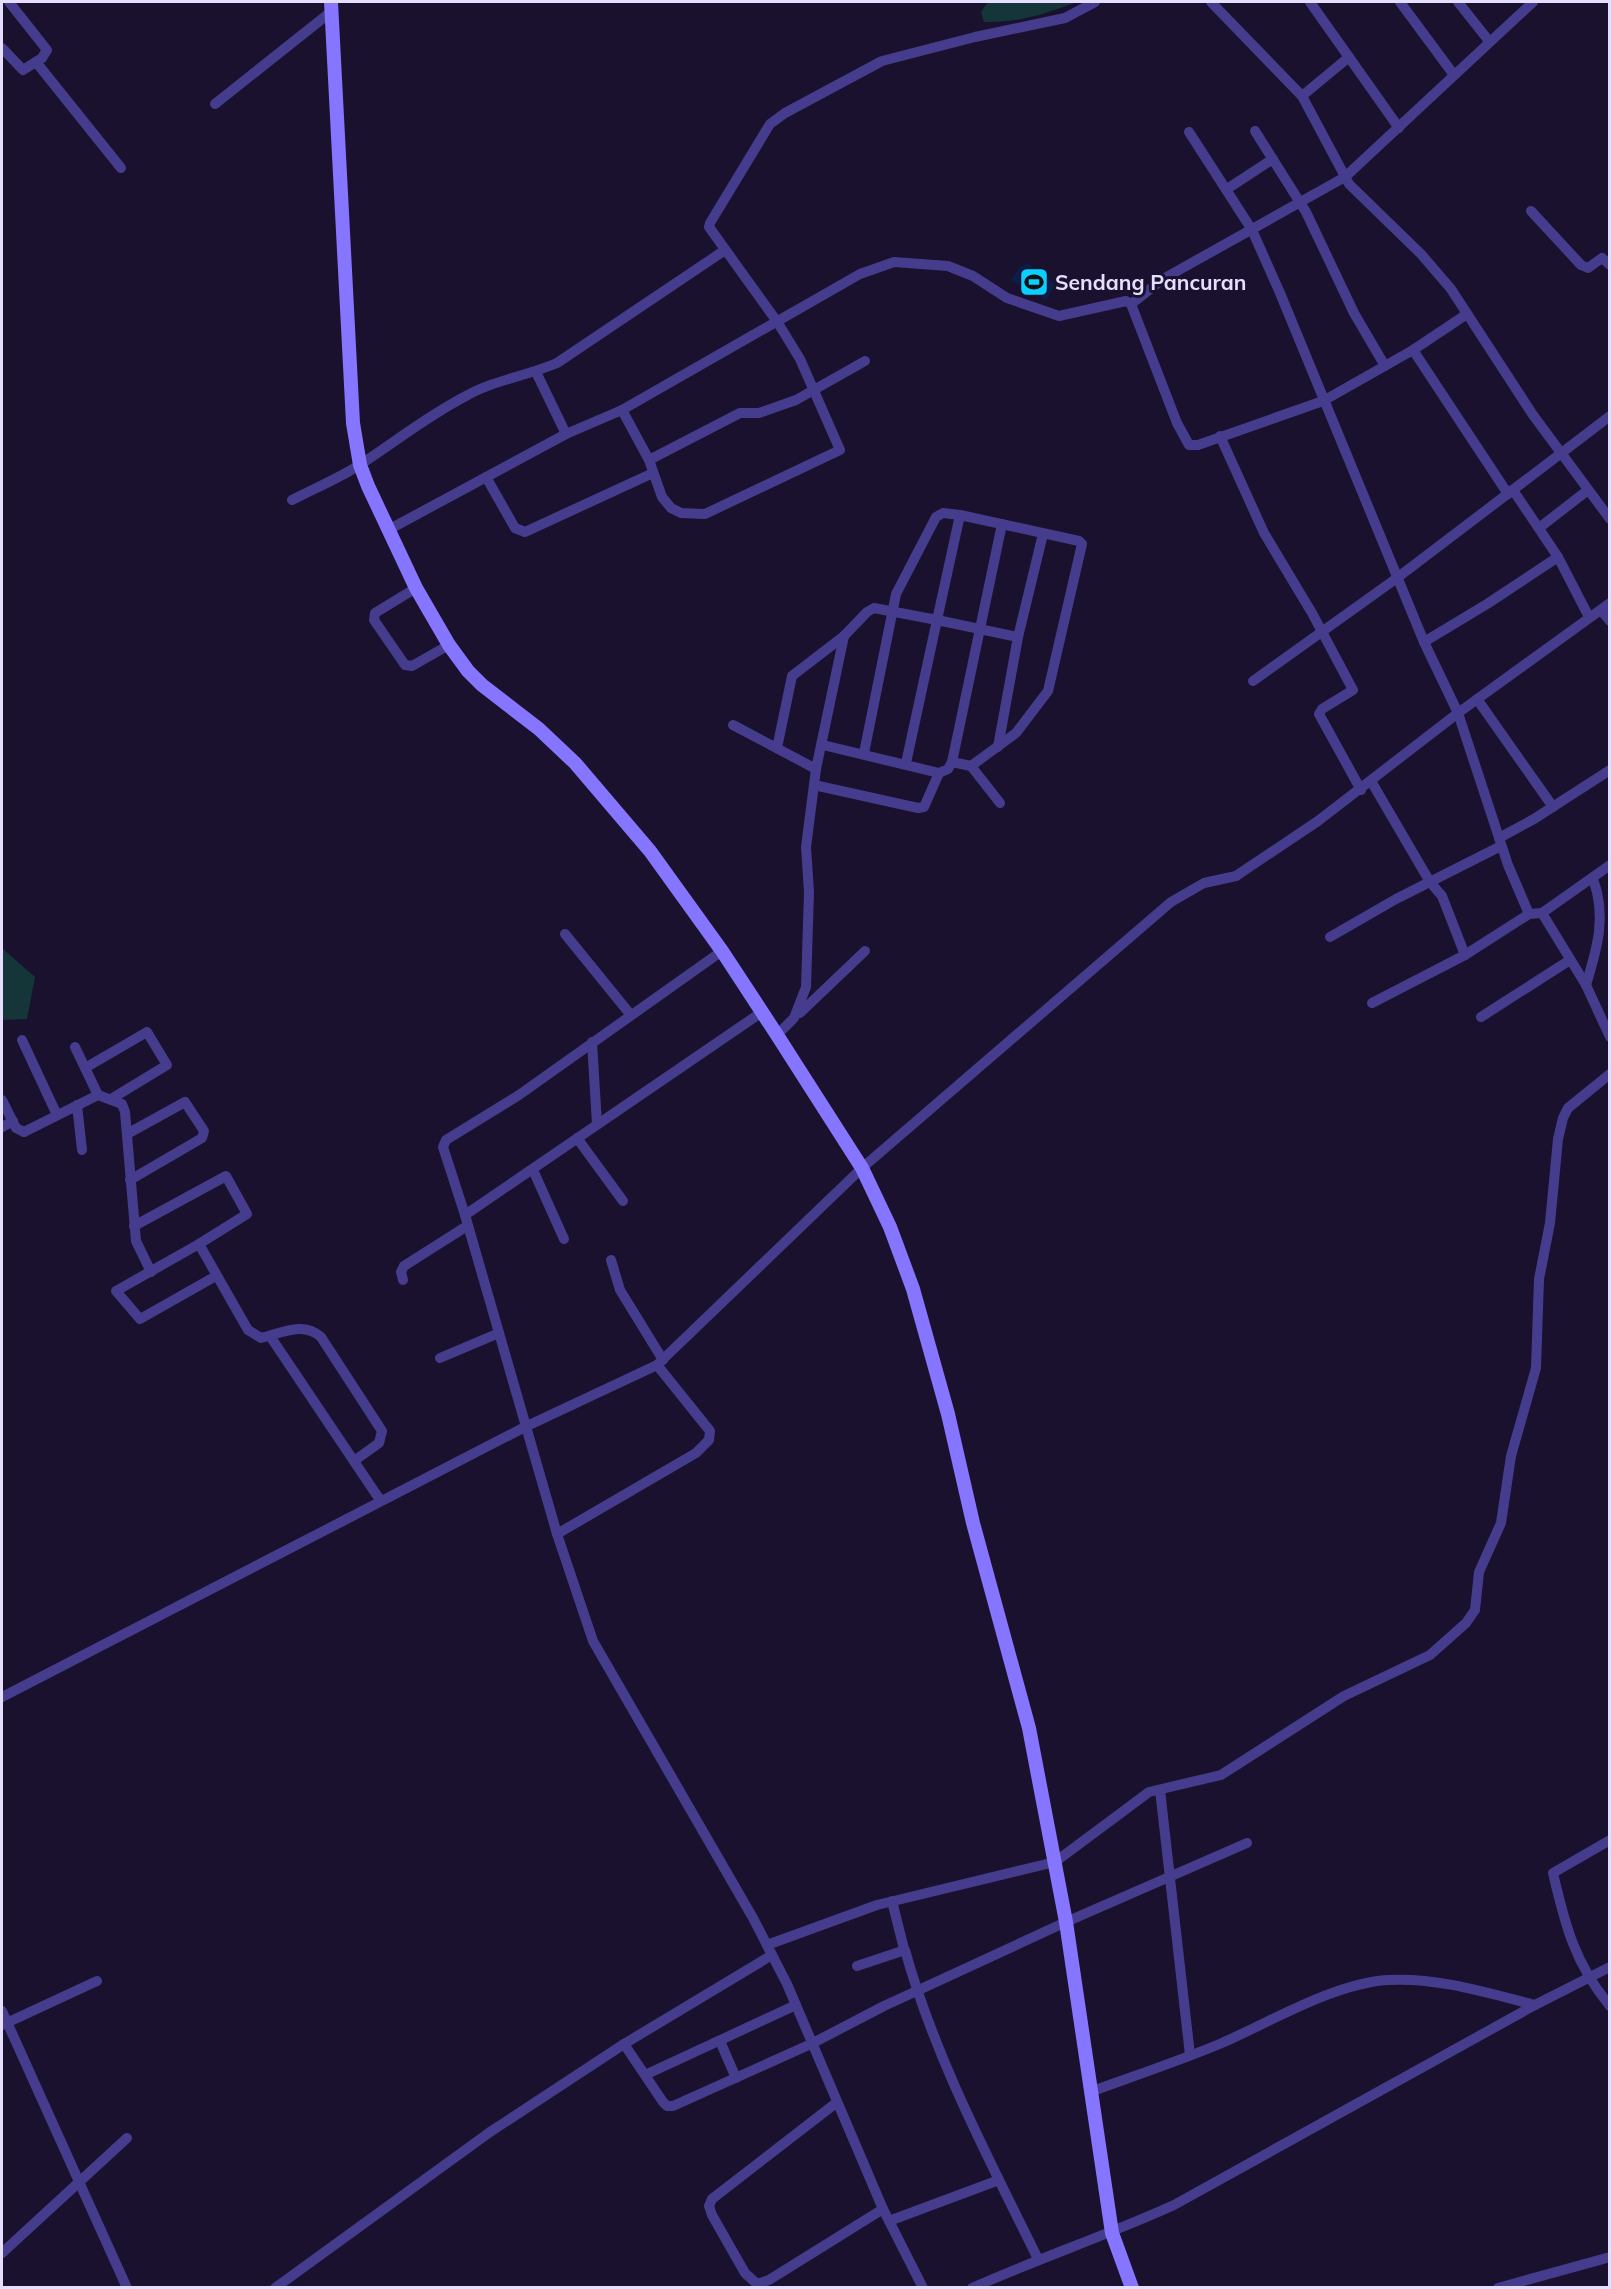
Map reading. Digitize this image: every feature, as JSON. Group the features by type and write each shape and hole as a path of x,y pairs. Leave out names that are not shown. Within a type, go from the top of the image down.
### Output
{"street":[{"path":"2,48 23,70 46,54 45,46 9,2"},
{"path":"622,410 649,460 662,497 671,508 681,513 705,514 840,450 800,359 778,323 725,250 710,227 710,223 770,124 785,113 882,61 975,37 1065,18 1095,2"},
{"path":"1210,2 1302,96 1344,177 1421,254 1451,289 1561,454 1610,519"},
{"path":"1310,2 1399,128"},
{"path":"1400,2 1454,75"},
{"path":"1458,2 1489,41"},
{"path":"1131,304 1163,279 1344,177 1533,2"},
{"path":"215,104 331,6"},
{"path":"331,6 353,411 360,465 416,588 449,645 468,671 539,729 575,763 650,852 722,951 777,1035 862,1168 890,1227 913,1289 948,1414 973,1523 1029,1728 1066,1922 1112,2233 1132,2288"},
{"path":"1302,96 1349,57"},
{"path":"36,62 121,168"},
{"path":"1255,131 1300,202 1354,313 1385,366"},
{"path":"1189,132 1252,230 1301,342 1323,401 1424,642 1458,713 1500,842 1529,914"},
{"path":"1227,189 1273,159"},
{"path":"1531,211 1581,265 1587,268 1602,258 1610,266"},
{"path":"292,500 360,465 421,422 465,396 492,384 536,372 557,363 725,250"},
{"path":"388,530 566,434 622,410 778,323 860,274 894,262 935,265 959,270 1007,298 1059,316 1111,302 1126,301 1131,304 1186,442 1198,445 1323,401 1413,350 1467,314"},
{"path":"1413,350 1510,492 1539,528 1558,557 1589,617"},
{"path":"649,460 740,413 768,411 813,391 865,361"},
{"path":"536,372 566,434"},
{"path":"1253,681 1397,578 1610,416"},
{"path":"1220,436 1264,533 1353,690 1322,709 1319,714 1361,790"},
{"path":"486,477 514,528 525,532 653,473"},
{"path":"1539,528 1588,490"},
{"path":"864,753 892,610 900,584 936,517 943,513 960,515 1079,541 1083,548 1048,691 1016,733 971,766"},
{"path":"906,763 960,515"},
{"path":"814,785 918,808 924,807 939,773 952,762 1002,524"},
{"path":"998,747 1018,637 1043,534"},
{"path":"1424,642 1558,557"},
{"path":"416,588 375,613 374,620 405,665 412,666 449,645"},
{"path":"2,1697 380,1500 525,1427 660,1363 862,1168 1171,902 1204,883 1236,876 1361,790 1458,713 1605,606 1610,621"},
{"path":"777,748 792,676 844,636 867,612 874,608 1018,637"},
{"path":"794,1018 806,987 809,892 806,847 816,769 823,745 844,636"},
{"path":"1477,699 1553,807"},
{"path":"733,725 816,769"},
{"path":"823,745 906,763 939,773"},
{"path":"952,762 971,766 1000,803"},
{"path":"1330,937 1500,842 1610,770"},
{"path":"1371,781 1430,882 1442,896 1465,955"},
{"path":"1372,1003 1465,955 1529,914 1542,913 1610,865"},
{"path":"1586,986 1598,944 1601,918 1599,895 1593,879"},
{"path":"1542,913 1586,986 1610,1037"},
{"path":"565,934 630,1014"},
{"path":"722,951 630,1014 519,1095 443,1143 557,1534 593,1641 769,1950 796,2005 883,2209 923,2288"},
{"path":"777,1035 865,951"},
{"path":"1481,1017 1570,960"},
{"path":"403,1280 401,1272 404,1266 532,1170 762,1012"},
{"path":"85,1068 147,1032 167,1065 111,1099"},
{"path":"22,1040 57,1115"},
{"path":"591,1042 597,1124"},
{"path":"75,1047 98,1095"},
{"path":"275,2288 490,2132 769,1950 892,1901 1055,1862 1142,1797 1160,1790 1221,1775 1344,1696 1430,1655 1466,1623 1475,1610 1479,1572 1501,1523 1511,1456 1536,1368 1539,1279 1550,1223 1558,1139 1563,1118 1568,1108 1610,1074"},
{"path":"2,1100 16,1128 24,1132 98,1095 118,1101 124,1108 138,1248 151,1272"},
{"path":"127,1134 185,1102 204,1131 202,1138 130,1180"},
{"path":"77,1105 82,1150"},
{"path":"2,1127 13,1121"},
{"path":"577,1138 623,1201"},
{"path":"532,1170 564,1239"},
{"path":"134,1226 226,1176 247,1214 116,1291 140,1319 216,1276"},
{"path":"199,1244 248,1330 261,1338 289,1329 308,1329 321,1337 382,1431 379,1443 354,1461"},
{"path":"557,1534 696,1453 709,1440 710,1431 660,1363 620,1290 611,1260"},
{"path":"440,1358 499,1333"},
{"path":"270,1336 380,1500"},
{"path":"1160,1790 1190,2055"},
{"path":"1610,1840 1553,1873 1568,1936 1587,1977 1610,2006"},
{"path":"624,2044 663,2102 669,2107 811,2044 916,1990 1247,1843"},
{"path":"892,1901 916,1990 956,2086 1038,2259"},
{"path":"857,1966 904,1949"},
{"path":"972,2288 1038,2259 1112,2233 1184,2200 1535,2005 1610,1967"},
{"path":"1090,2092 1190,2055 1310,2003 1359,1985 1388,1980 1479,1990 1535,2005"},
{"path":"4,2024 97,1981"},
{"path":"645,2075 796,2005"},
{"path":"2,2011 4,2024 127,2288"},
{"path":"720,2040 736,2078"},
{"path":"836,2103 712,2199 709,2206 712,2215 745,2273 757,2284 769,2280 883,2209"},
{"path":"2,2253 127,2138"},
{"path":"889,2221 999,2180"},
{"path":"1498,2288 1610,2257"}],"green space":[{"path":"988,2 1076,2 1031,17 984,22 981,12"},
{"path":"2,948 35,977 27,1019 2,1020"}],"water":[{"name":"Sendang Pancuran","path":"1028,263 1056,284 1046,300 1011,280 1021,266"}],"place":[{"name":"Sendang Pancuran","path":"1034,282"}]}
